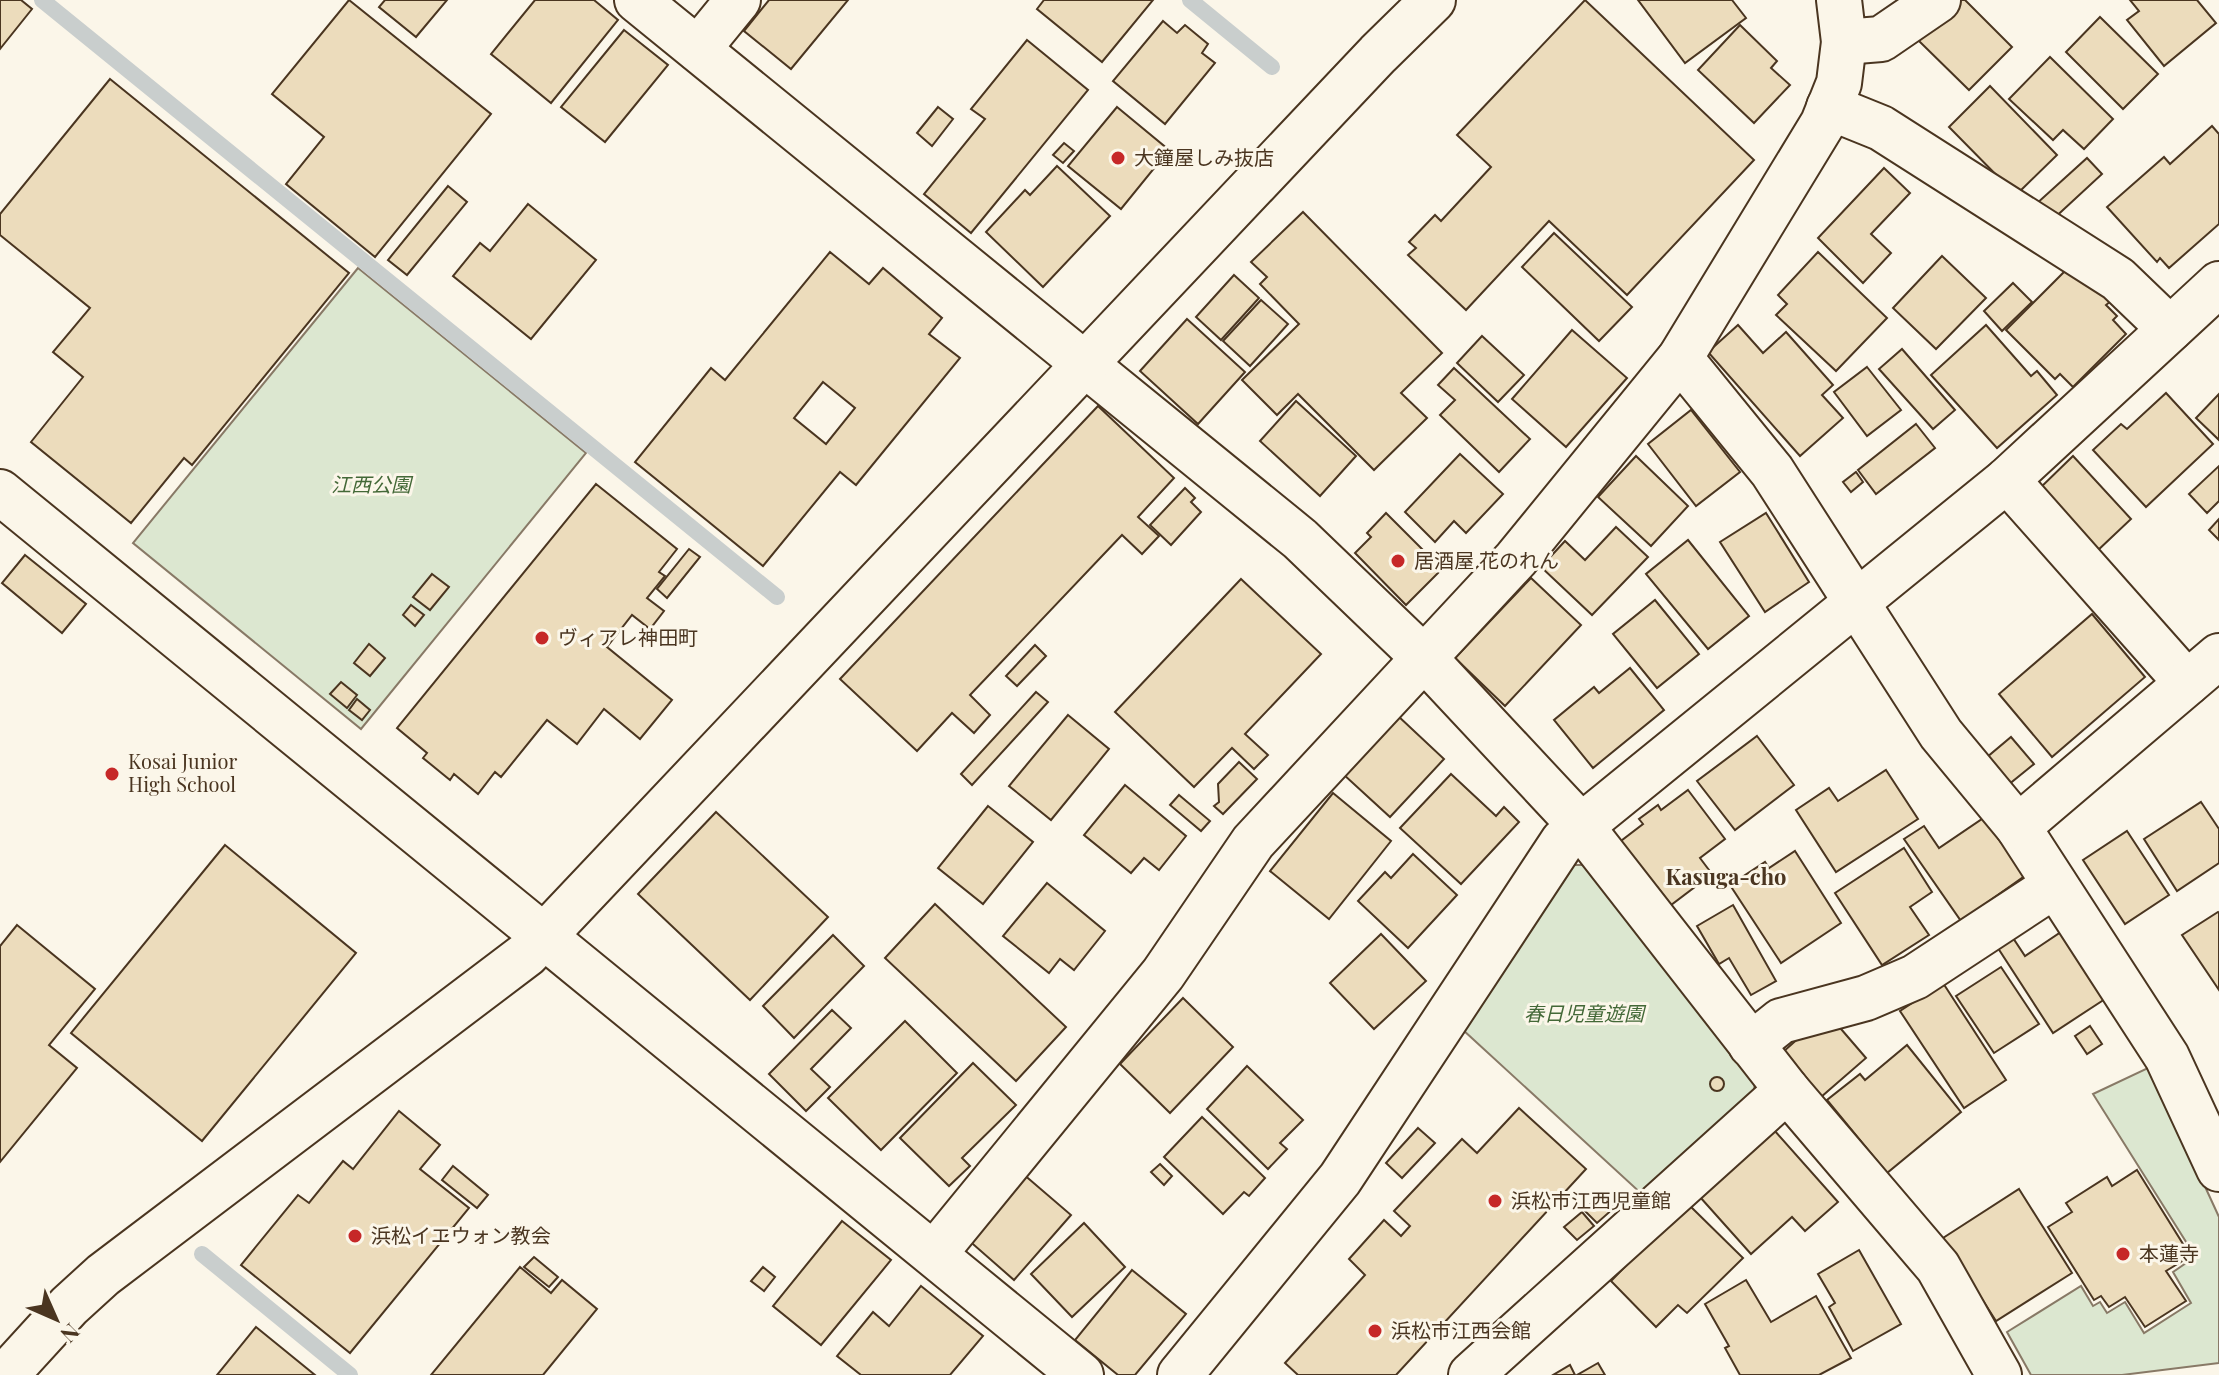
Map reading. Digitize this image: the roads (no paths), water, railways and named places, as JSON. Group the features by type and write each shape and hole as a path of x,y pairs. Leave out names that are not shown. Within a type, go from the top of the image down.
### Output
{"street":[{"path":"637,0 1300,539 1424,658 1581,826 1787,1090 1938,1267 1999,1375"},
{"path":"698,49 738,0"},
{"path":"6,1375 36,1340 103,1275 527,954 1378,54 1433,0"},
{"path":"934,1254 1163,974 1253,842 1516,559 1680,358 1823,123 1839,83 1841,21 1881,39 1938,0"},
{"path":"1829,107 1881,128 2118,279 2170,329"},
{"path":"1180,1375 1340,1179 1563,841 2007,480 2219,284"},
{"path":"1680,358 1772,471 1941,734 2018,827 2167,1057 2219,1169"},
{"path":"2007,480 2203,669 2018,827"},
{"path":"0,492 1081,1375"},
{"path":"1751,1045 1781,1021 1866,998 1915,977 2055,885"},
{"path":"1471,1375 1787,1090"}],"waterway":[{"path":"42,0 777,597"},
{"path":"1190,0 1272,67"},
{"path":"202,1254 350,1375"}],"place":[{"name":"大鐘屋しみ抜店","path":"1118,158"},
{"name":"居酒屋 花のれん","path":"1398,561"},
{"name":"ヴィアレ神田町","path":"542,638"},
{"name":"Kosai Junior High School","path":"112,774"},
{"name":"浜松市江西児童館","path":"1495,1201"},
{"name":"浜松イエウォン教会","path":"355,1236"},
{"name":"本蓮寺","path":"2123,1254"},
{"name":"浜松市江西会館","path":"1375,1331"}],"district":[{"name":"Kasuga-cho","path":"1726,877"}],"park label":[{"name":"江西公園","path":"371,485"},
{"name":"春日児童遊園","path":"1584,1014"}]}
